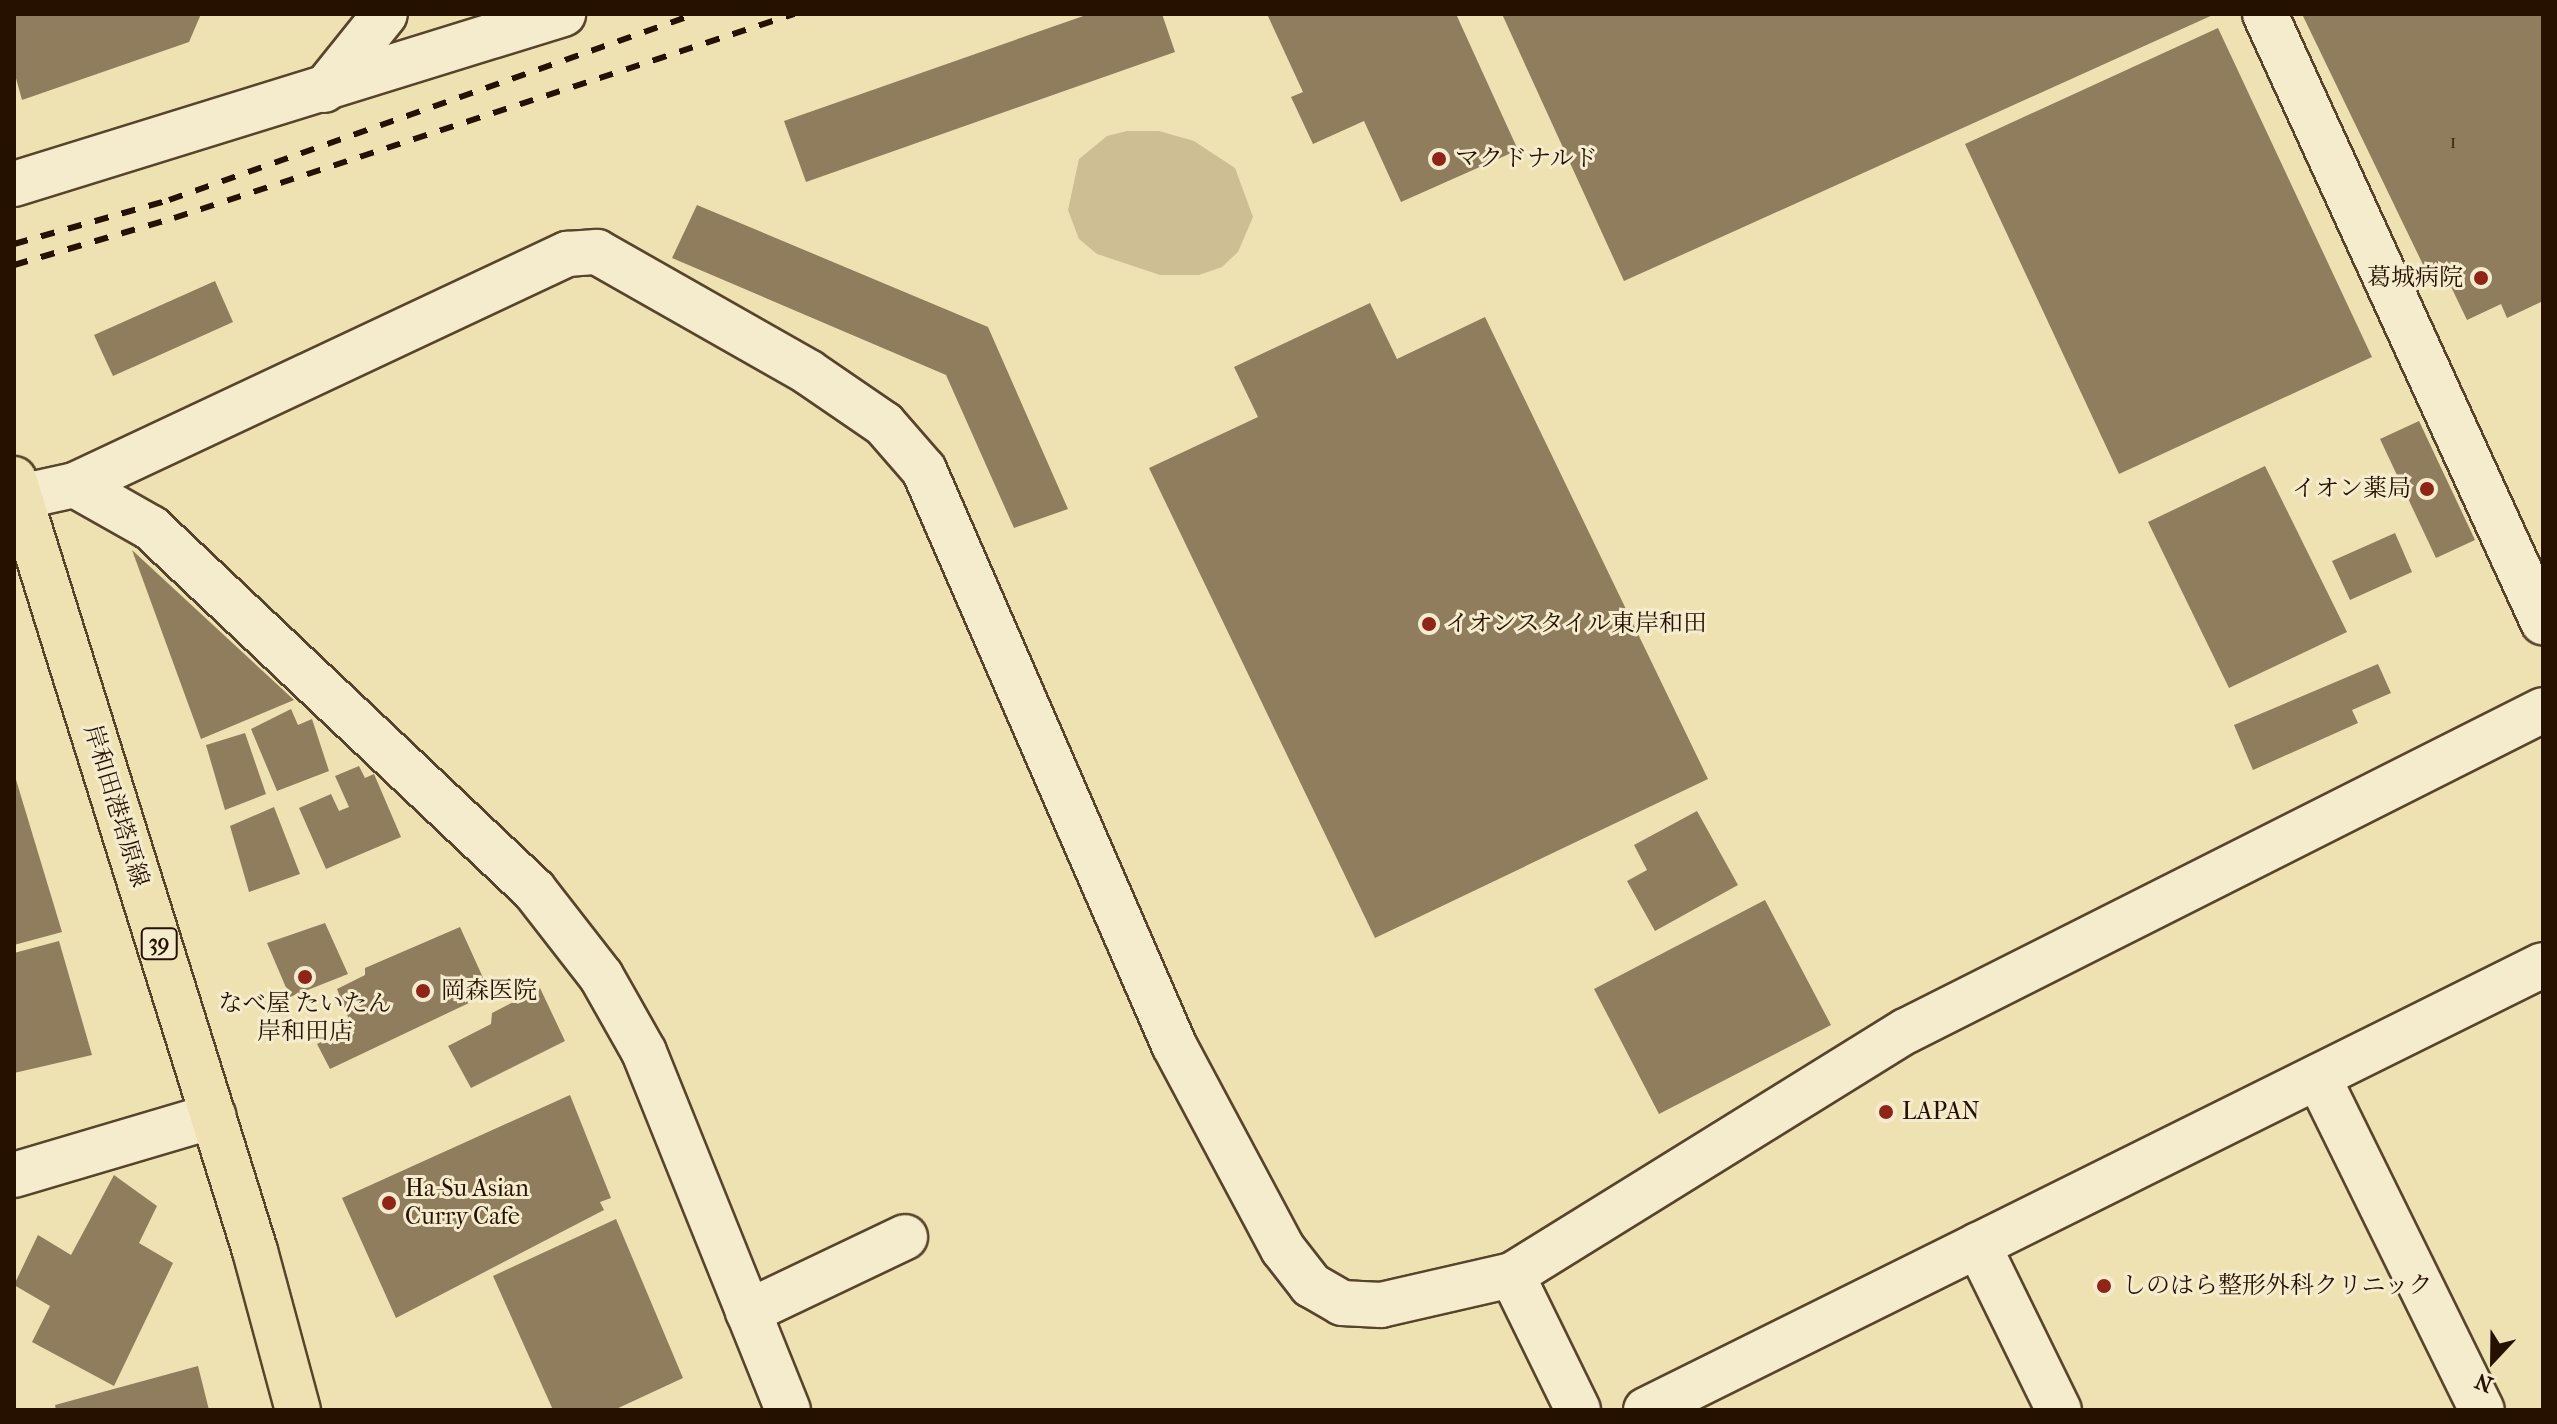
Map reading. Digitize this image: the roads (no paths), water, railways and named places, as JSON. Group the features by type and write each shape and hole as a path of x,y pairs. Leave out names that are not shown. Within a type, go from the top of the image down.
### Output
{"main road":[{"name":"岸和田港塔原線","path":"17,488 213,1116 298,1410"}],"street":[{"path":"324,90 385,14"},
{"path":"14,184 563,14"},
{"path":"2265,14 2543,622"},
{"path":"17,488 75,485 567,254 597,252 808,372 884,424 924,470 1174,1045 1283,1249 1311,1285 1342,1303 1381,1305 1512,1275 1906,1031 2543,710"},
{"path":"75,485 151,528 534,890 601,976 644,1052 788,1410"},
{"path":"1646,1410 2543,965"},
{"path":"2318,1077 2482,1410"},
{"path":"14,1175 213,1116"},
{"path":"748,1312 905,1237"},
{"path":"1978,1245 2059,1410"},
{"path":"1512,1275 1578,1410"}],"railway":[{"path":"14,244 169,200 695,14"},
{"path":"14,265 174,218 794,14"}],"place":[{"name":"マクドナルド","path":"1439,159"},
{"name":"葛城病院","path":"2481,278"},
{"name":"イオン薬局","path":"2427,489"},
{"name":"イオンスタイル東岸和田","path":"1429,624"},
{"name":"なべ屋 たいたん 岸和田店","path":"305,977"},
{"name":"岡森医院","path":"423,991"},
{"name":"LAPAN","path":"1886,1112"},
{"name":"Ha-Su Asian Curry Cafe","path":"389,1203"},
{"name":"しのはら整形外科クリニック","path":"2104,1286"}]}
